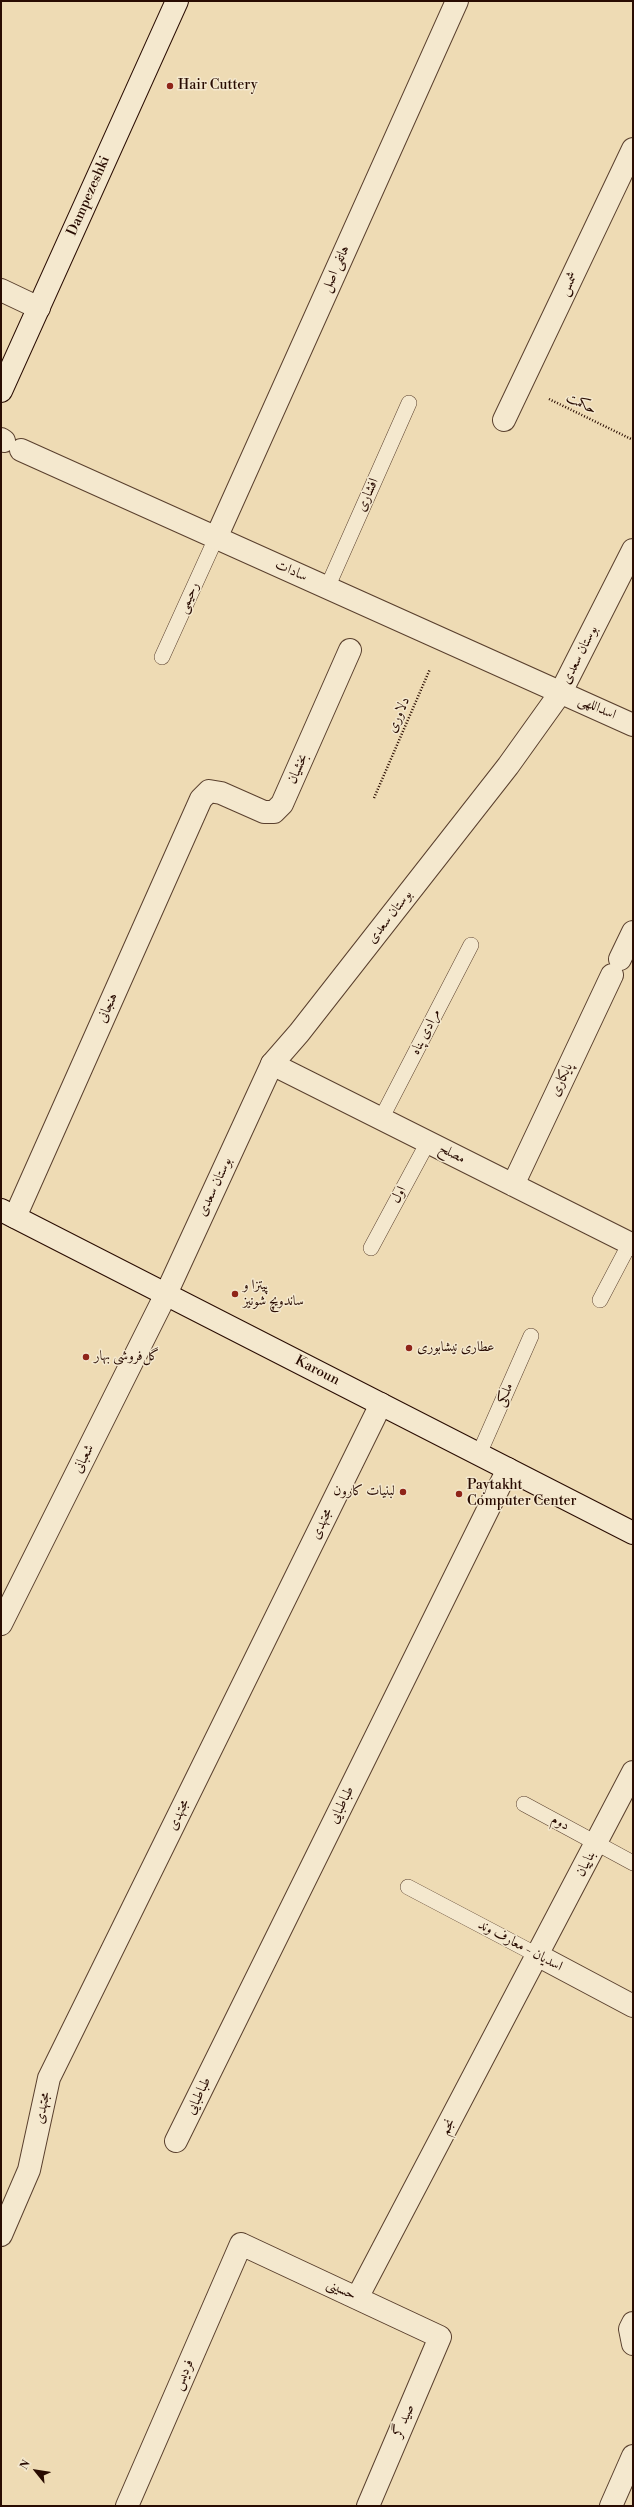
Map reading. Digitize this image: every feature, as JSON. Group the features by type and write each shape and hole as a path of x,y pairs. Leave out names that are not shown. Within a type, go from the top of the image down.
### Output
{"street":[{"name":"Dampezeshki","path":"1,391 177,1"},
{"name":"هاتفی اصل","path":"216,538 457,1"},
{"name":"شمس","path":"504,420 633,149"},
{"path":"1,290 39,308"},
{"name":"سادات","path":"8,443 327,588 561,692"},
{"name":"بوستان سعدی","path":"166,1294 272,1064 299,1033 508,766 561,692 633,550"},
{"name":"بخشیان","path":"201,799 209,791 221,793 264,812 274,812 282,804 350,650"},
{"name":"اسداللهی","path":"561,692 633,724"},
{"name":"هنجانی","path":"8,1213 201,799"},
{"name":"پایکاری","path":"513,1184 633,932"},
{"name":"مصلح","path":"272,1064 631,1244"},
{"name":"Karoun","path":"8,1213 633,1533"},
{"name":"شعبانی","path":"1,1624 166,1294"},
{"name":"مجتهدی","path":"1,2235 29,2170 49,2078 381,1404"},
{"name":"طباطبایی","path":"176,2141 508,1469"},
{"name":"بناییان","path":"539,1956 633,1772"},
{"name":"اسدیان - معارف وند","path":"539,1956 633,2006"},
{"name":"نجم","path":"358,2298 539,1956"},
{"name":"حسینی","path":"241,2244 440,2337"},
{"name":"فردیس","path":"127,2506 241,2244"},
{"path":"633,2323 630,2329 633,2344"},
{"name":"صید گر","path":"368,2506 440,2337"},
{"path":"610,2506 631,2468"}],"lane":[{"name":"افشاری","path":"327,588 409,403"},
{"name":"رحیمی","path":"162,657 216,538"},
{"name":"مرادی پناه","path":"381,1119 471,945"},
{"name":"اول","path":"371,1248 428,1142"},
{"path":"600,1300 631,1244"},
{"name":"ملکی","path":"479,1454 531,1336"},
{"name":"دوم","path":"524,1804 597,1842 633,1863"},
{"name":"اسدیان - معارف وند","path":"408,1886 539,1956"}],"path":[{"name":"حکمت","path":"521,385 633,440"},
{"name":"دلاوری","path":"374,798 443,639"}],"place":[{"name":"Hair Cuttery","path":"170,86"},
{"name":"پیتزا و ساندویچ شونیز","path":"235,1294"},
{"name":"عطاری نیشابوری","path":"409,1348"},
{"name":"گل‌فروشی بهار","path":"86,1357"},
{"name":"لبنیات کارون","path":"403,1492"},
{"name":"Paytakht Computer Center","path":"459,1494"}]}
